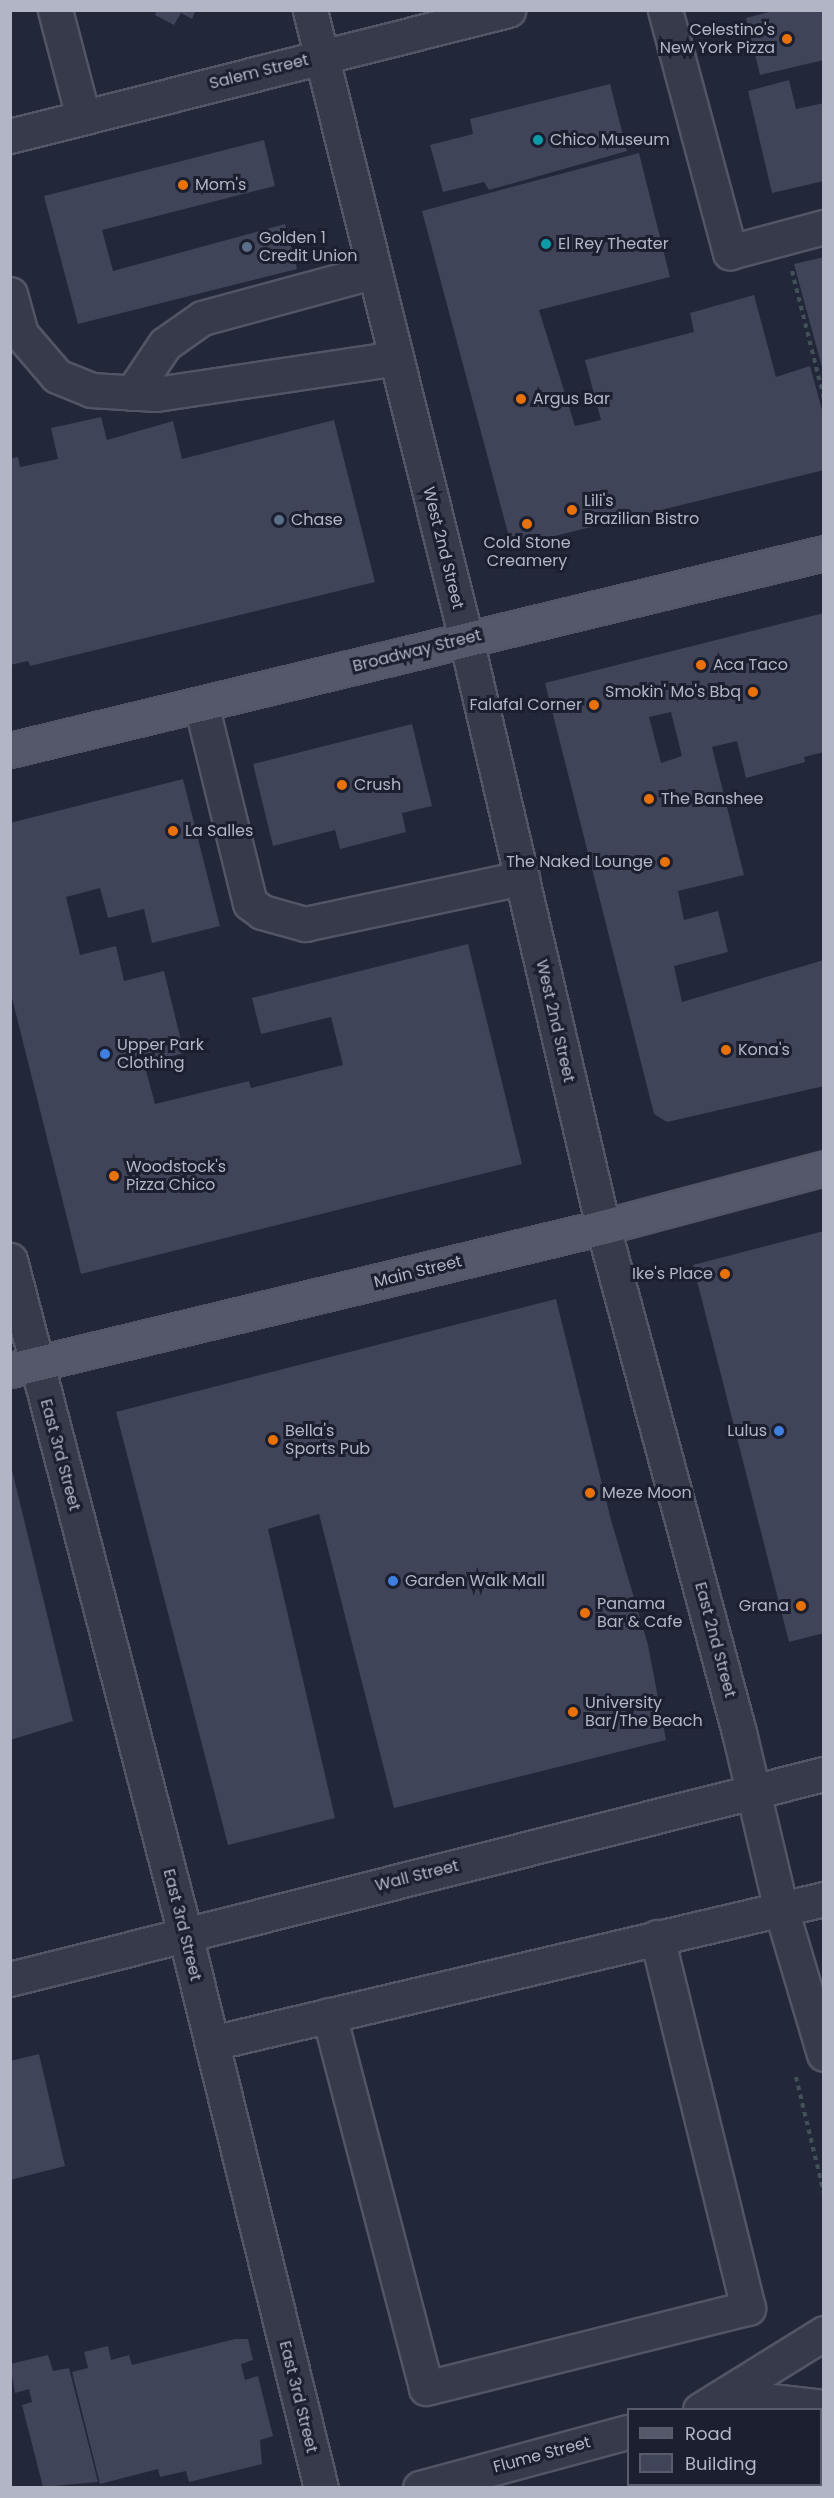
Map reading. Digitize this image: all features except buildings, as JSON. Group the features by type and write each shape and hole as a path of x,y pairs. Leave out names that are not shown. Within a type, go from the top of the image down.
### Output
{"main road":[{"name":"Broadway Street","path":"10,750 824,553"},
{"name":"Main Street","path":"23,1367 603,1227 824,1168"}],"street":[{"path":"55,10 83,117"},
{"name":"West 2nd Street","path":"310,10 466,639 603,1227"},
{"name":"Salem Street","path":"10,136 508,10"},
{"path":"666,10 730,252 824,227"},
{"path":"132,393 165,344 202,318 375,272"},
{"path":"10,294 21,334 57,376 92,390 156,394 396,358"},
{"path":"201,704 249,903 262,912 305,924 522,878"},
{"name":"East 2nd Street","path":"603,1227 753,1793 781,1909 824,2054"},
{"name":"East 3rd Street","path":"10,1260 23,1367 185,1934 321,2487"},
{"name":"Wall Street","path":"10,1979 824,1774"},
{"path":"212,2043 657,1936 824,1899"},
{"path":"329,2015 426,2388 748,2308 657,1936"},
{"path":"702,2408 824,2333"},
{"path":"724,2408 784,2399 824,2407"},
{"name":"Flume Street","path":"420,2487 627,2432"}],"path":[{"path":"784,237 824,398"}],"place":[{"name":"Celestino's New York Pizza","path":"787,39"},
{"name":"Chico Museum","path":"538,140"},
{"name":"Mom's","path":"183,185"},
{"name":"El Rey Theater","path":"546,244"},
{"name":"Golden 1 Credit Union","path":"247,247"},
{"name":"Argus Bar","path":"521,399"},
{"name":"Lili's Brazilian Bistro","path":"572,510"},
{"name":"Chase","path":"279,520"},
{"name":"Cold Stone Creamery","path":"527,524"},
{"name":"Aca Taco","path":"701,665"},
{"name":"Smokin' Mo's Bbq","path":"753,692"},
{"name":"Falafal Corner","path":"594,705"},
{"name":"Crush","path":"342,785"},
{"name":"The Banshee","path":"649,799"},
{"name":"La Salles","path":"173,831"},
{"name":"The Naked Lounge","path":"665,862"},
{"name":"Kona's","path":"726,1050"},
{"name":"Upper Park Clothing","path":"105,1054"},
{"name":"Woodstock's Pizza Chico","path":"114,1176"},
{"name":"Ike's Place","path":"725,1274"},
{"name":"Lulus","path":"779,1431"},
{"name":"Bella's Sports Pub","path":"273,1440"},
{"name":"Meze Moon","path":"590,1493"},
{"name":"Garden Walk Mall","path":"393,1581"},
{"name":"Grana","path":"801,1606"},
{"name":"Panama Bar & Cafe","path":"585,1613"},
{"name":"University Bar/The Beach","path":"573,1712"}]}
